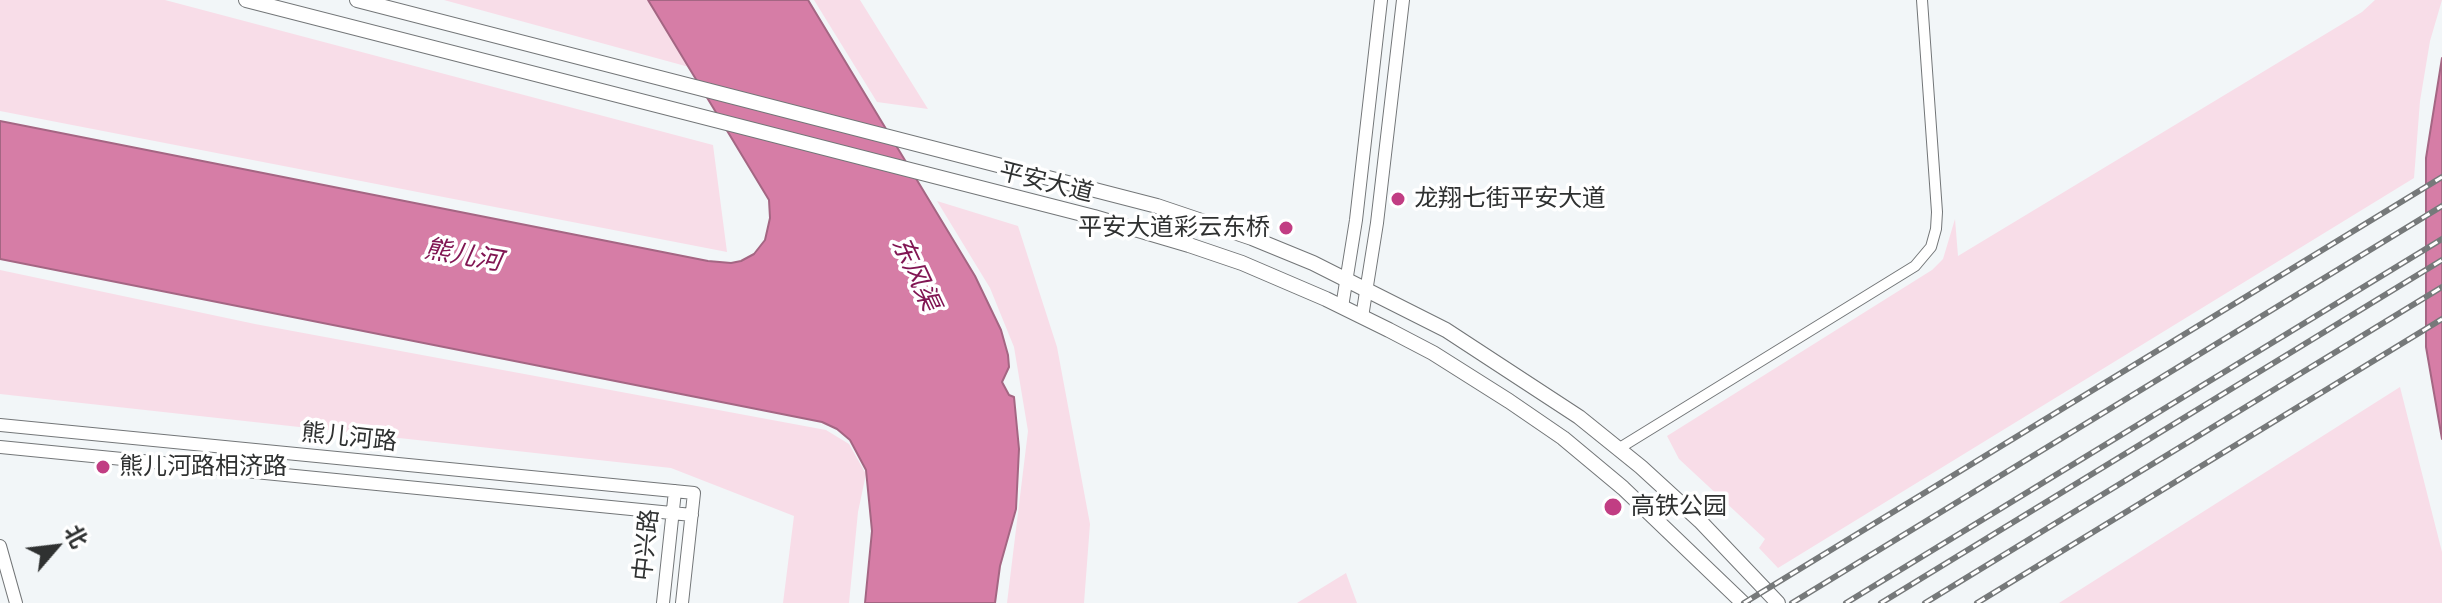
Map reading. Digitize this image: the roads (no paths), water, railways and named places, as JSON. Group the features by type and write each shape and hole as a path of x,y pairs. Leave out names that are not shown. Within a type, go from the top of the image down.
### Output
{"main road":[{"name":"平安大道","path":"246,0 1108,221 1242,263 1342,307 1458,369 1563,438 1635,498 1743,603"},
{"name":"平安大道","path":"357,0 1100,191 1252,238 1367,289 1472,345 1579,417 1700,521 1778,603"}],"street":[{"path":"1342,307 1365,152 1381,0"},
{"path":"1362,317 1383,182 1403,0"},
{"path":"1618,449 1915,266 1931,247 1937,212 1922,0"},
{"name":"熊儿河路","path":"0,425 694,493"},
{"name":"熊儿河路","path":"0,447 692,515"},
{"name":"中兴路","path":"663,603 675,491"},
{"name":"中兴路","path":"682,603 694,493"},
{"path":"0,546 16,603"}],"water":[{"path":"648,0 808,0 975,276 1001,330 1008,355 1009,367 1002,382 1009,395 1014,397 1019,449 1016,509 1000,566 995,603 865,603 872,531 866,470 850,440 822,422 0,259 0,121 708,261 741,261 754,254 765,240 770,218 769,200"},
{"path":"2442,58 2442,439 2426,347 2426,158"}],"railway":[{"path":"1744,603 2442,177"},
{"path":"1792,603 2442,206"},
{"path":"1846,603 2442,239"},
{"path":"1881,603 2442,260"},
{"path":"1925,603 2442,287"},
{"path":"1977,603 2442,319"}],"place":[{"name":"龙翔七街平安大道","path":"1398,199"},
{"name":"平安大道彩云东桥","path":"1286,228"},
{"name":"熊儿河路相济路","path":"103,467"},
{"name":"高铁公园","path":"1613,507"}],"water label":[{"name":"熊儿河","path":"463,256"},
{"name":"东风渠","path":"915,274"}]}
